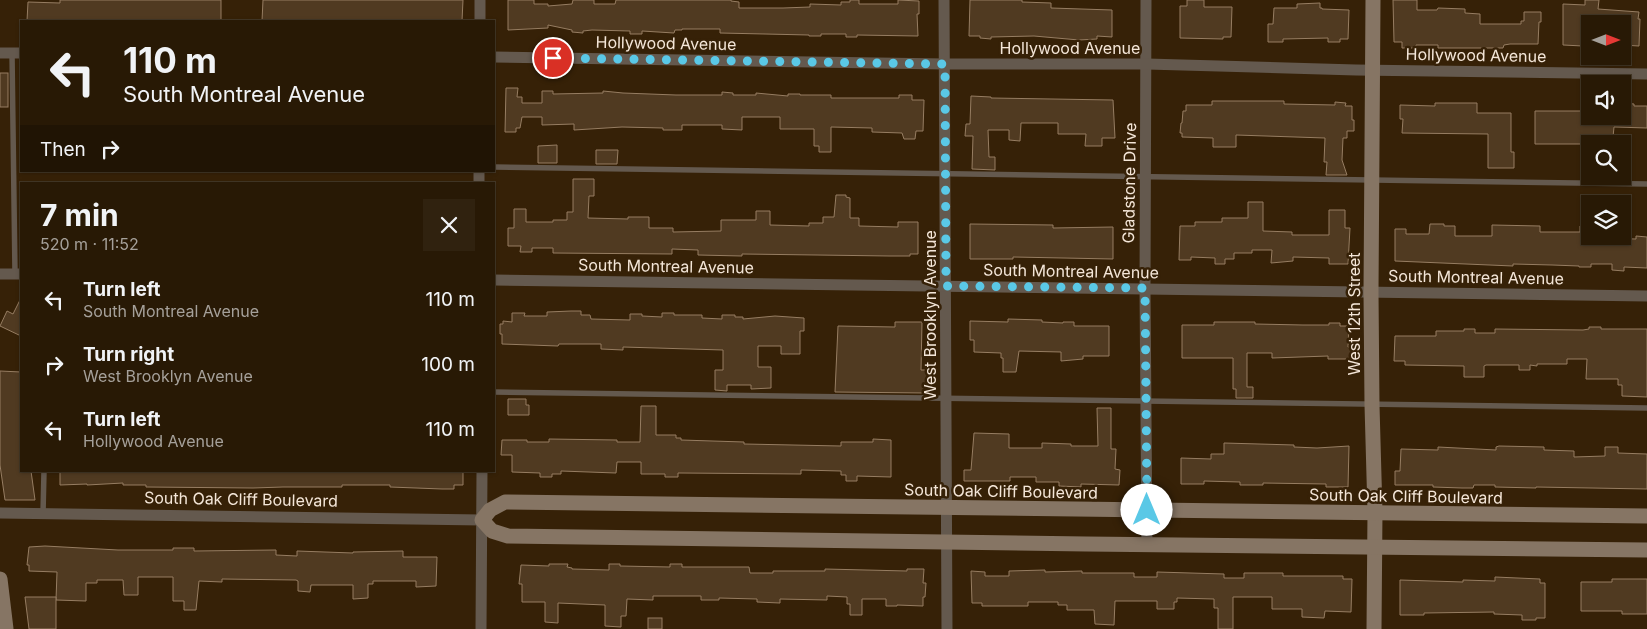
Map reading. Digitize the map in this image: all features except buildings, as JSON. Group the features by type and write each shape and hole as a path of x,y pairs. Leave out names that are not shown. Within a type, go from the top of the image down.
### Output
{"street":[{"path":"480,0 480,20"},
{"name":"West Brooklyn Avenue","path":"944,0 947,629"},
{"name":"Gladstone Drive","path":"1146,0 1145,288 1147,546"},
{"name":"West 12th Street","path":"1373,0 1371,292 1375,512 1374,629"},
{"path":"0,53 17,53"},
{"name":"Hollywood Avenue","path":"495,57 945,64 1147,64 1647,74"},
{"path":"0,274 18,274"},
{"name":"South Montreal Avenue","path":"495,280 1647,296"},
{"path":"481,629 482,472"},
{"name":"South Oak Cliff Boulevard","path":"0,513 482,520 490,510 505,502 1647,516"},
{"path":"482,520 492,531 508,536 947,541 1374,549 1647,550"},
{"path":"0,579 6,629"}],"lane":[{"path":"17,53 18,274"},
{"path":"495,167 1647,184"},
{"path":"495,392 1647,408"},
{"path":"43,514 44,472"}],"route":[{"path":"553,58 945,64 946,286 1145,288 1147,510"}]}
